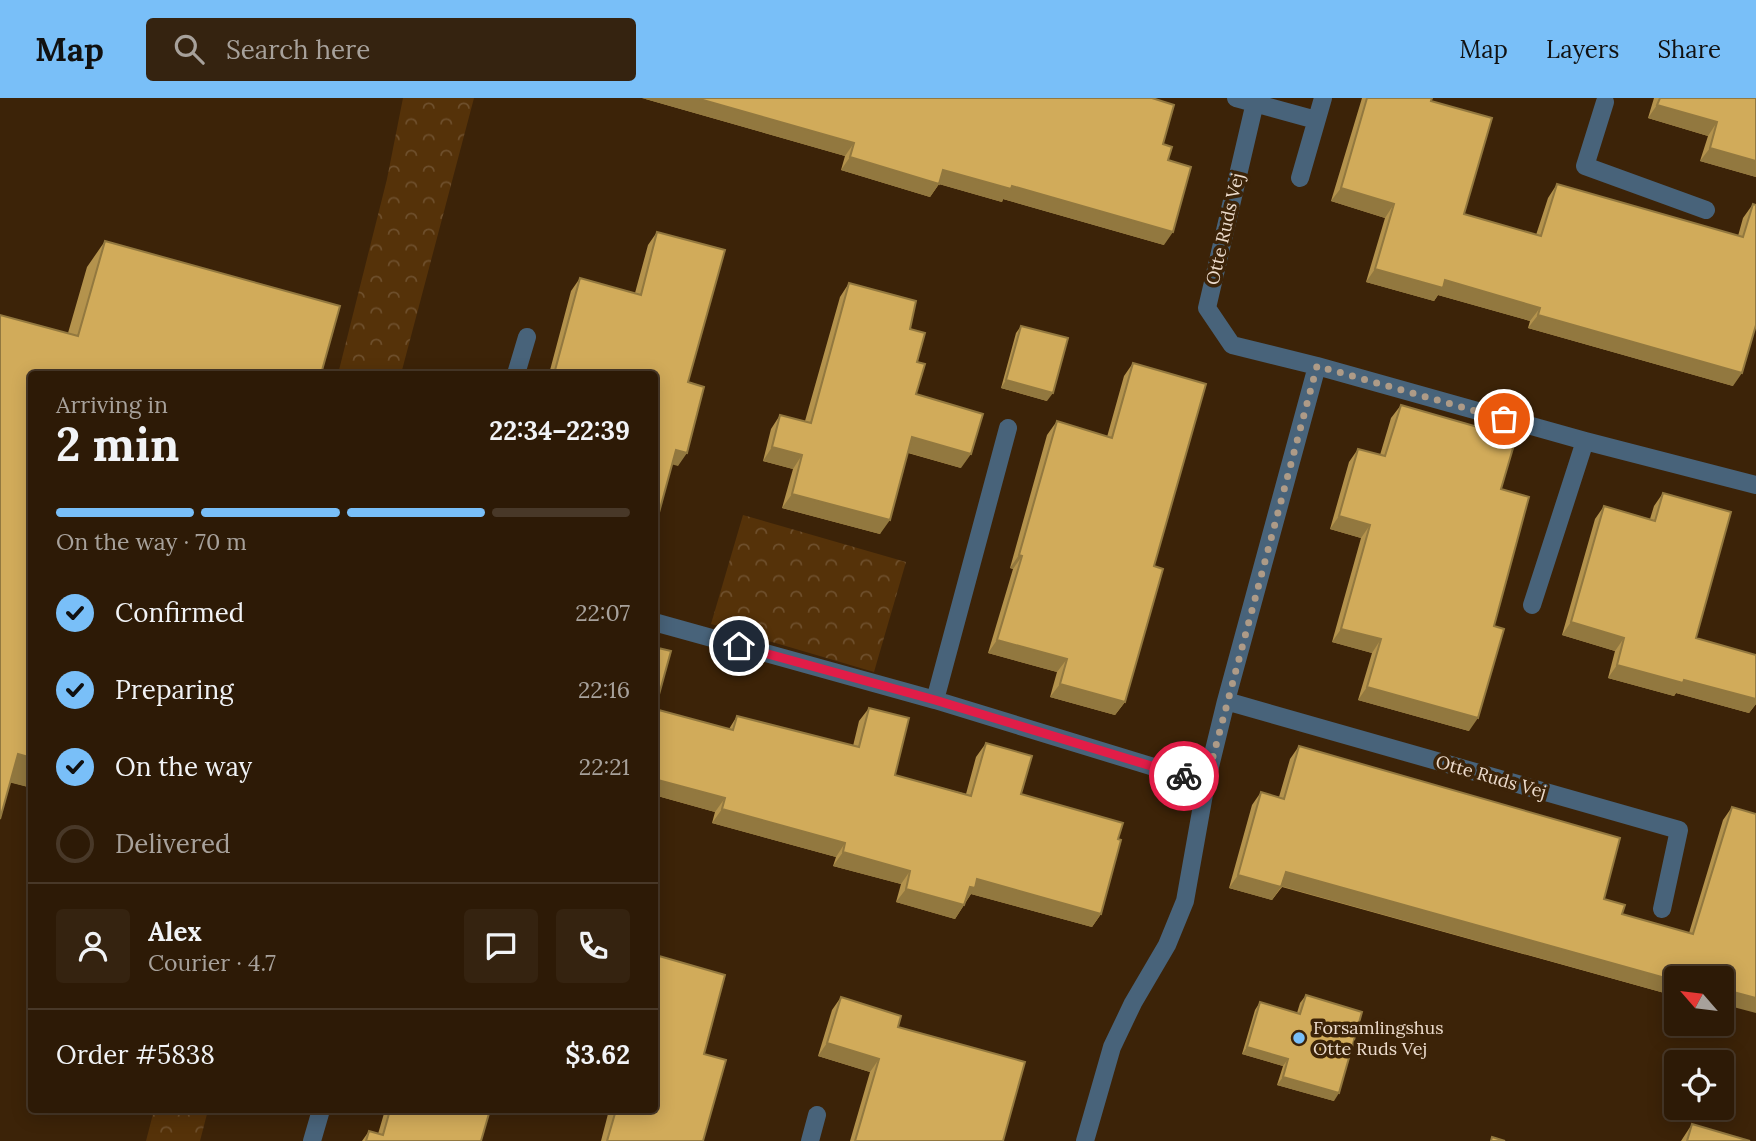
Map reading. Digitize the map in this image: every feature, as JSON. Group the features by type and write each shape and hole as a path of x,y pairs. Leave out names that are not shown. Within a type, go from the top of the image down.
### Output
{"street":[{"path":"1236,98 1255,101 1316,120"},
{"path":"1300,178 1323,98"},
{"path":"1601,99 1585,166 1706,210"},
{"name":"Otte Ruds Vej","path":"1255,101 1207,308 1232,345 1756,485"},
{"path":"517,371 527,337"},
{"path":"1085,1141 1112,1047 1133,1003 1167,946 1185,901 1206,783 1226,701 1317,366"},
{"path":"935,700 1008,428"},
{"path":"1532,605 1585,441"},
{"path":"658,623 935,700 1206,783"},
{"name":"Otte Ruds Vej","path":"1226,701 1679,830 1662,909"},
{"path":"313,1141 320,1113"},
{"path":"810,1141 817,1115"}],"green space":[{"path":"403,98 474,98 402,371 339,371 387,179"},
{"path":"743,515 906,562 874,672 711,624"},
{"path":"153,1113 207,1113 200,1141 146,1141"}],"building":[{"path":"696,98 1152,98 1174,105 1163,144 1172,147 1168,160 1191,167 1173,232 1012,186 1011,189 943,170 939,184 850,157 854,143"},
{"path":"1367,98 1432,98 1431,101 1492,118 1464,214 1541,236 1557,184 1743,237 1753,204 1756,205 1756,325 1742,373 1538,315 1540,308 1445,280 1443,288 1375,269 1394,204 1341,188"},
{"path":"1660,98 1756,98 1756,161 1710,148 1717,122 1657,105"},
{"path":"657,232 725,250 688,382 704,387 687,453 676,450 658,516 658,371 555,371 580,278 641,295"},
{"path":"105,241 340,306 322,371 28,371 28,757 18,754 0,819 0,315 78,336"},
{"path":"849,283 916,301 910,329 925,333 917,362 925,364 916,394 983,414 971,454 912,437 890,520 792,494 802,455 772,447 780,415 811,423"},
{"path":"1021,326 1068,338 1053,393 1006,380"},
{"path":"1133,363 1206,384 1154,566 1163,569 1125,702 1060,684 1067,659 997,640 1057,421 1112,438"},
{"path":"1401,405 1516,438 1501,489 1529,497 1494,626 1504,629 1478,718 1367,687 1381,639 1341,629 1370,525 1339,516 1358,449 1385,456"},
{"path":"1663,493 1731,512 1696,638 1756,655 1756,699 1617,665 1624,638 1571,622 1604,506 1655,521"},
{"path":"658,648 671,651 658,698"},
{"path":"869,708 909,718 895,775 971,796 986,743 1032,756 1021,794 1123,823 1101,914 977,879 975,888 970,887 964,905 906,889 910,871 843,852 845,843 722,809 725,798 658,780 658,710 733,730 737,716 859,747"},
{"path":"1299,746 1620,838 1604,899 1625,905 1622,914 1693,934 1732,807 1756,814 1756,998 1734,992 1734,966 1664,966 1664,978 1286,872 1281,887 1238,875 1261,792 1284,799"},
{"path":"659,956 725,975 704,1054 726,1060 703,1141 607,1141 615,1113 658,1113"},
{"name":"Forsamlingshus Otte Ruds Vej","path":"1306,995 1362,1012 1339,1093 1283,1077 1288,1059 1247,1047 1260,1002 1300,1014"},
{"path":"841,997 901,1016 898,1027 1025,1062 1003,1141 855,1141 879,1059 827,1043"},
{"path":"389,1113 489,1113 481,1141 366,1141 369,1131 383,1135"},
{"path":"1692,1124 1750,1141 1687,1141"}],"way so far":[{"path":"1184,776 1206,783 1317,366 1504,419"}],"place":[{"name":"Forsamlingshus Otte Ruds Vej","path":"1299,1038"}],"route":[{"path":"739,646 935,700 1184,776"}]}
